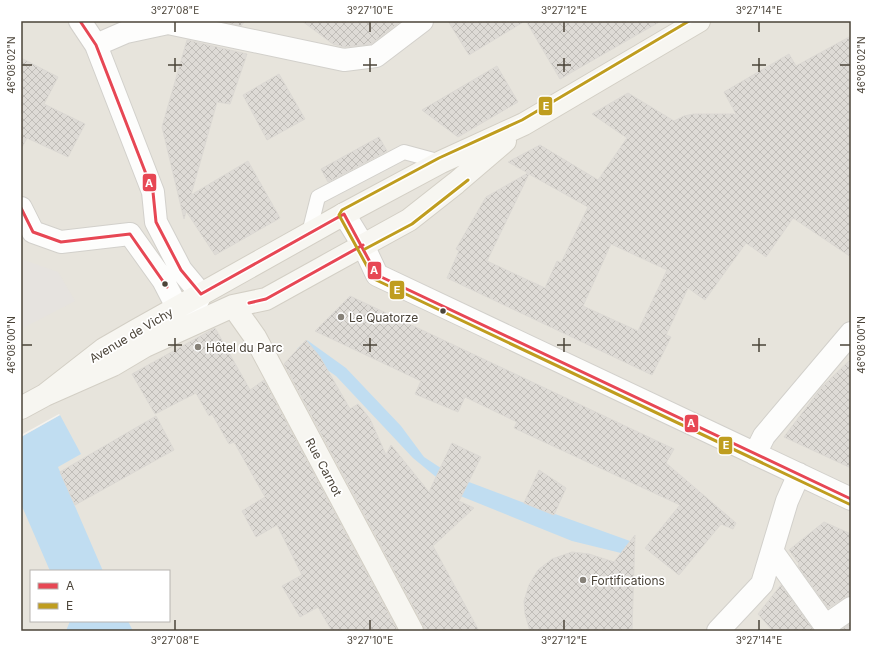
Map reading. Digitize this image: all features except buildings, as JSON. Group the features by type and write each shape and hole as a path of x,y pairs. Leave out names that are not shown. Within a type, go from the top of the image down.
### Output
{"main road":[{"path":"191,302 233,306 266,299 408,220 456,183 524,124 699,21"},
{"name":"Avenue de Vichy","path":"45,395 104,349 191,302 309,233 441,162 524,124"},
{"name":"Avenue de Vichy","path":"21,408 45,395 113,365 145,346 233,306"},
{"name":"Rue Carnot","path":"233,306 255,337 412,631"}],"street":[{"path":"80,21 96,45 153,192 156,222 182,270 191,302"},
{"path":"96,45 126,32 168,23 344,60 376,56 422,21"},
{"path":"21,208 33,232 61,242 130,234 156,222"},
{"path":"344,214 363,245 377,275 851,499"},
{"path":"130,234 163,280 191,302"},
{"path":"145,346 191,302"},
{"path":"755,454 764,436 851,333"},
{"path":"718,631 762,584 787,501 798,474"},
{"path":"772,551 827,629 851,608"}],"lane":[{"path":"309,233 318,197 404,152 441,162"}],"shaded area":[{"path":"21,21 851,21 851,631 21,631"},
{"path":"21,259 58,272 75,301 21,329"}],"water":[{"path":"307,340 346,368 401,426 424,457 453,476 630,541 621,553 572,541 458,495 413,458 336,376 297,349"},
{"path":"60,415 81,454 58,467 103,570 50,570 21,504 21,437"},
{"path":"70,622 128,622 133,631 66,631"}],"pier":[{"path":"59,414 60,415 21,437 21,435"}],"transit line":[{"name":"A","path":"80,21 96,45 153,192 156,222 181,270 201,294 344,214 377,275 851,499"},
{"name":"E","path":"689,21 522,120 439,158 342,210 339,215 374,279 849,504"},
{"name":"E","path":"365,249 412,224 468,180"},
{"name":"A","path":"21,208 33,232 61,242 130,234 167,287"},
{"name":"A","path":"249,303 266,299 363,245"}],"place":[{"name":"Le Quatorze","path":"341,317"},
{"name":"Hôtel du Parc","path":"198,347"},
{"name":"Fortifications","path":"583,580"}]}
